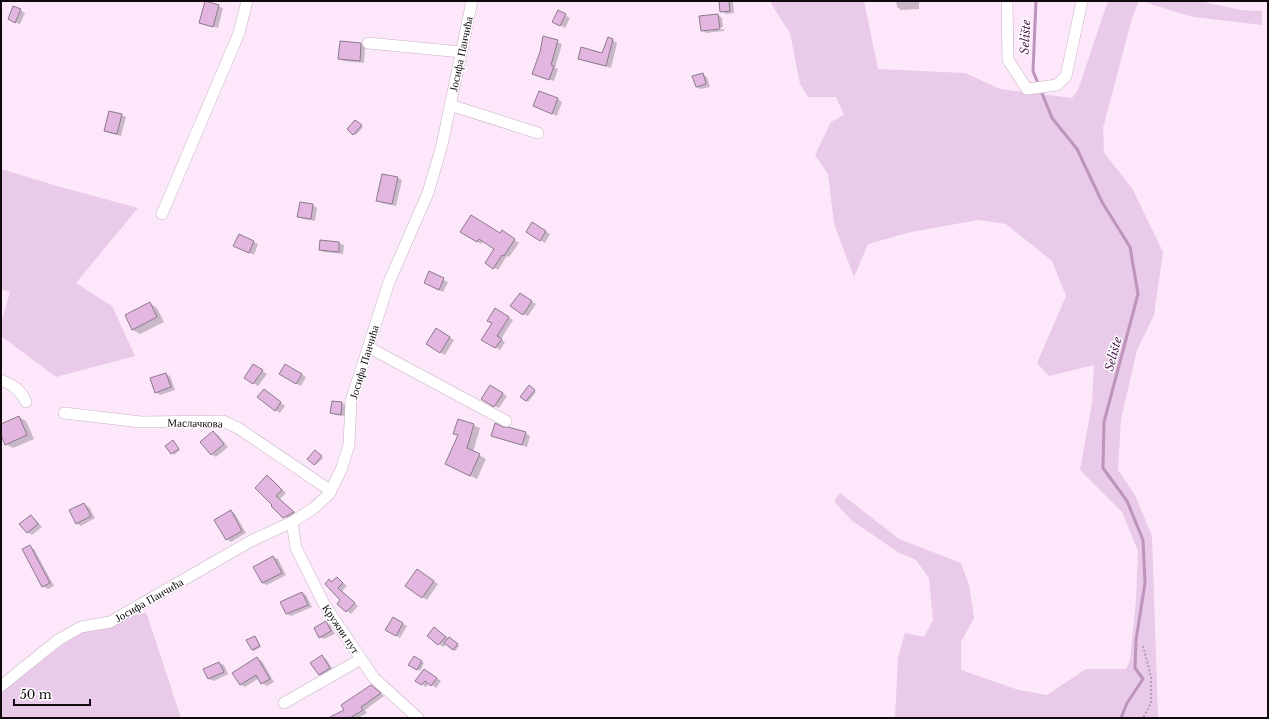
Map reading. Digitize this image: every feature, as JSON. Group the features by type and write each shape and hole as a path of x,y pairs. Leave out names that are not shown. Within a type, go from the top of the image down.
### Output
{"street":[{"path":"162,214 239,33 247,1"},
{"name":"Јосифа Панчића","path":"1,686 58,640 81,627 110,622 251,541 292,522 314,508 331,491 341,470 349,445 351,401 389,282 428,193 442,145 472,1"},
{"path":"1007,1 1008,60 1027,89 1057,85 1066,76 1082,1"},
{"path":"368,43 461,52"},
{"path":"450,105 538,133"},
{"path":"368,348 506,421"},
{"path":"1,380 14,386 24,395 26,402"},
{"name":"Маслачкова","path":"64,413 141,422 223,421 238,428 331,491"},
{"name":"Кружни пут","path":"292,522 296,548 324,604 374,678 418,718"},
{"path":"284,703 361,659"}],"path":[{"path":"1143,646 1151,677 1151,704 1143,718"}],"shaded area":[{"path":"770,1 864,1 878,69 965,73 1000,89 1072,98 1078,90 1108,1 1139,1 1132,18 1103,128 1104,153 1132,188 1163,252 1154,315 1137,350 1121,419 1118,470 1135,495 1152,536 1158,718 895,718 898,657 905,633 924,637 933,620 929,578 916,560 898,552 851,520 834,501 840,493 899,539 961,563 969,585 974,618 961,642 961,670 1019,690 1047,695 1086,669 1126,669 1130,660 1136,600 1138,551 1122,512 1080,470 1092,403 1094,365 1049,376 1037,363 1066,296 1052,261 1006,224 978,220 911,232 868,244 854,277 834,224 828,174 815,155 831,122 844,115 836,97 808,97 800,84 790,33"},
{"path":"1141,1 1199,1 1241,10 1262,11 1262,25 1193,17"},
{"path":"1,169 138,208 76,283 112,306 135,356 56,377 1,336 1,324 10,292 1,289"},
{"path":"146,612 181,718 1,718 1,693 79,632"}],"building":[{"path":"205,1 219,5 213,27 199,23"},
{"path":"719,1 729,1 730,11 720,12"},
{"path":"13,6 21,9 15,23 8,19"},
{"path":"558,10 566,14 560,26 552,22"},
{"path":"718,14 720,29 701,31 699,16"},
{"path":"543,36 558,40 551,65 554,66 549,80 532,74 540,52"},
{"path":"608,37 613,39 606,66 578,59 581,47 602,53"},
{"path":"340,41 361,43 360,61 338,59"},
{"path":"703,73 706,84 696,87 692,76"},
{"path":"539,91 558,98 552,114 533,106"},
{"path":"109,111 122,114 117,134 104,131"},
{"path":"355,120 362,125 353,135 347,129"},
{"path":"382,174 398,177 392,204 376,201"},
{"path":"300,202 313,204 311,219 297,217"},
{"path":"471,215 500,233 502,230 515,239 493,269 485,263 494,249 479,239 477,242 460,232"},
{"path":"532,222 546,231 540,241 526,232"},
{"path":"239,234 254,241 249,253 233,246"},
{"path":"320,240 339,242 339,252 319,250"},
{"path":"429,271 444,278 439,290 424,283"},
{"path":"520,293 532,301 523,315 510,306"},
{"path":"150,302 157,317 132,330 125,315"},
{"path":"495,308 509,317 497,336 502,339 495,348 481,340 492,323 487,321"},
{"path":"436,328 450,337 440,353 426,344"},
{"path":"253,364 263,370 253,384 244,378"},
{"path":"285,364 302,374 296,384 279,374"},
{"path":"166,373 171,387 155,393 150,378"},
{"path":"490,385 503,393 494,407 481,399"},
{"path":"529,385 535,390 526,401 520,397"},
{"path":"264,389 281,402 275,411 257,397"},
{"path":"332,401 342,402 341,415 330,413"},
{"path":"19,416 27,435 5,445 1,435 1,424"},
{"path":"458,419 474,424 467,448 480,454 470,476 445,464 458,435 453,434"},
{"path":"495,423 503,427 526,432 522,445 491,436"},
{"path":"213,431 224,444 211,455 200,442"},
{"path":"173,440 179,449 171,454 165,446"},
{"path":"315,450 322,456 314,465 307,459"},
{"path":"267,475 282,490 276,496 294,512 283,518 255,488"},
{"path":"84,503 91,516 76,524 69,510"},
{"path":"231,510 242,531 226,540 214,520"},
{"path":"31,515 38,524 27,533 19,524"},
{"path":"30,545 50,583 42,587 22,549"},
{"path":"273,556 282,573 262,583 253,567"},
{"path":"417,569 434,581 422,598 405,586"},
{"path":"337,577 343,583 338,588 355,603 346,612 337,604 340,600 325,584 329,579 331,582"},
{"path":"302,592 308,605 286,614 280,602"},
{"path":"393,617 403,623 396,636 385,630"},
{"path":"326,621 331,631 319,638 314,628"},
{"path":"434,627 446,637 438,645 427,636"},
{"path":"255,636 260,646 252,650 246,640"},
{"path":"449,637 458,644 453,650 444,643"},
{"path":"322,655 330,668 319,675 310,663"},
{"path":"414,656 422,661 417,670 408,665"},
{"path":"257,657 270,679 261,684 256,675 240,685 232,673"},
{"path":"219,662 224,672 208,679 203,669"},
{"path":"424,669 437,678 431,686 425,681 421,685 415,681"},
{"path":"371,685 381,693 361,707 363,710 350,718 328,718 344,710 341,705"}],"waterway":[{"name":"Selište","path":"1036,1 1033,71 1052,118 1077,149 1102,202 1130,247 1138,294 1104,422 1103,468 1127,501 1143,540 1145,583 1136,640 1135,668 1143,679 1127,703 1121,718"}]}
